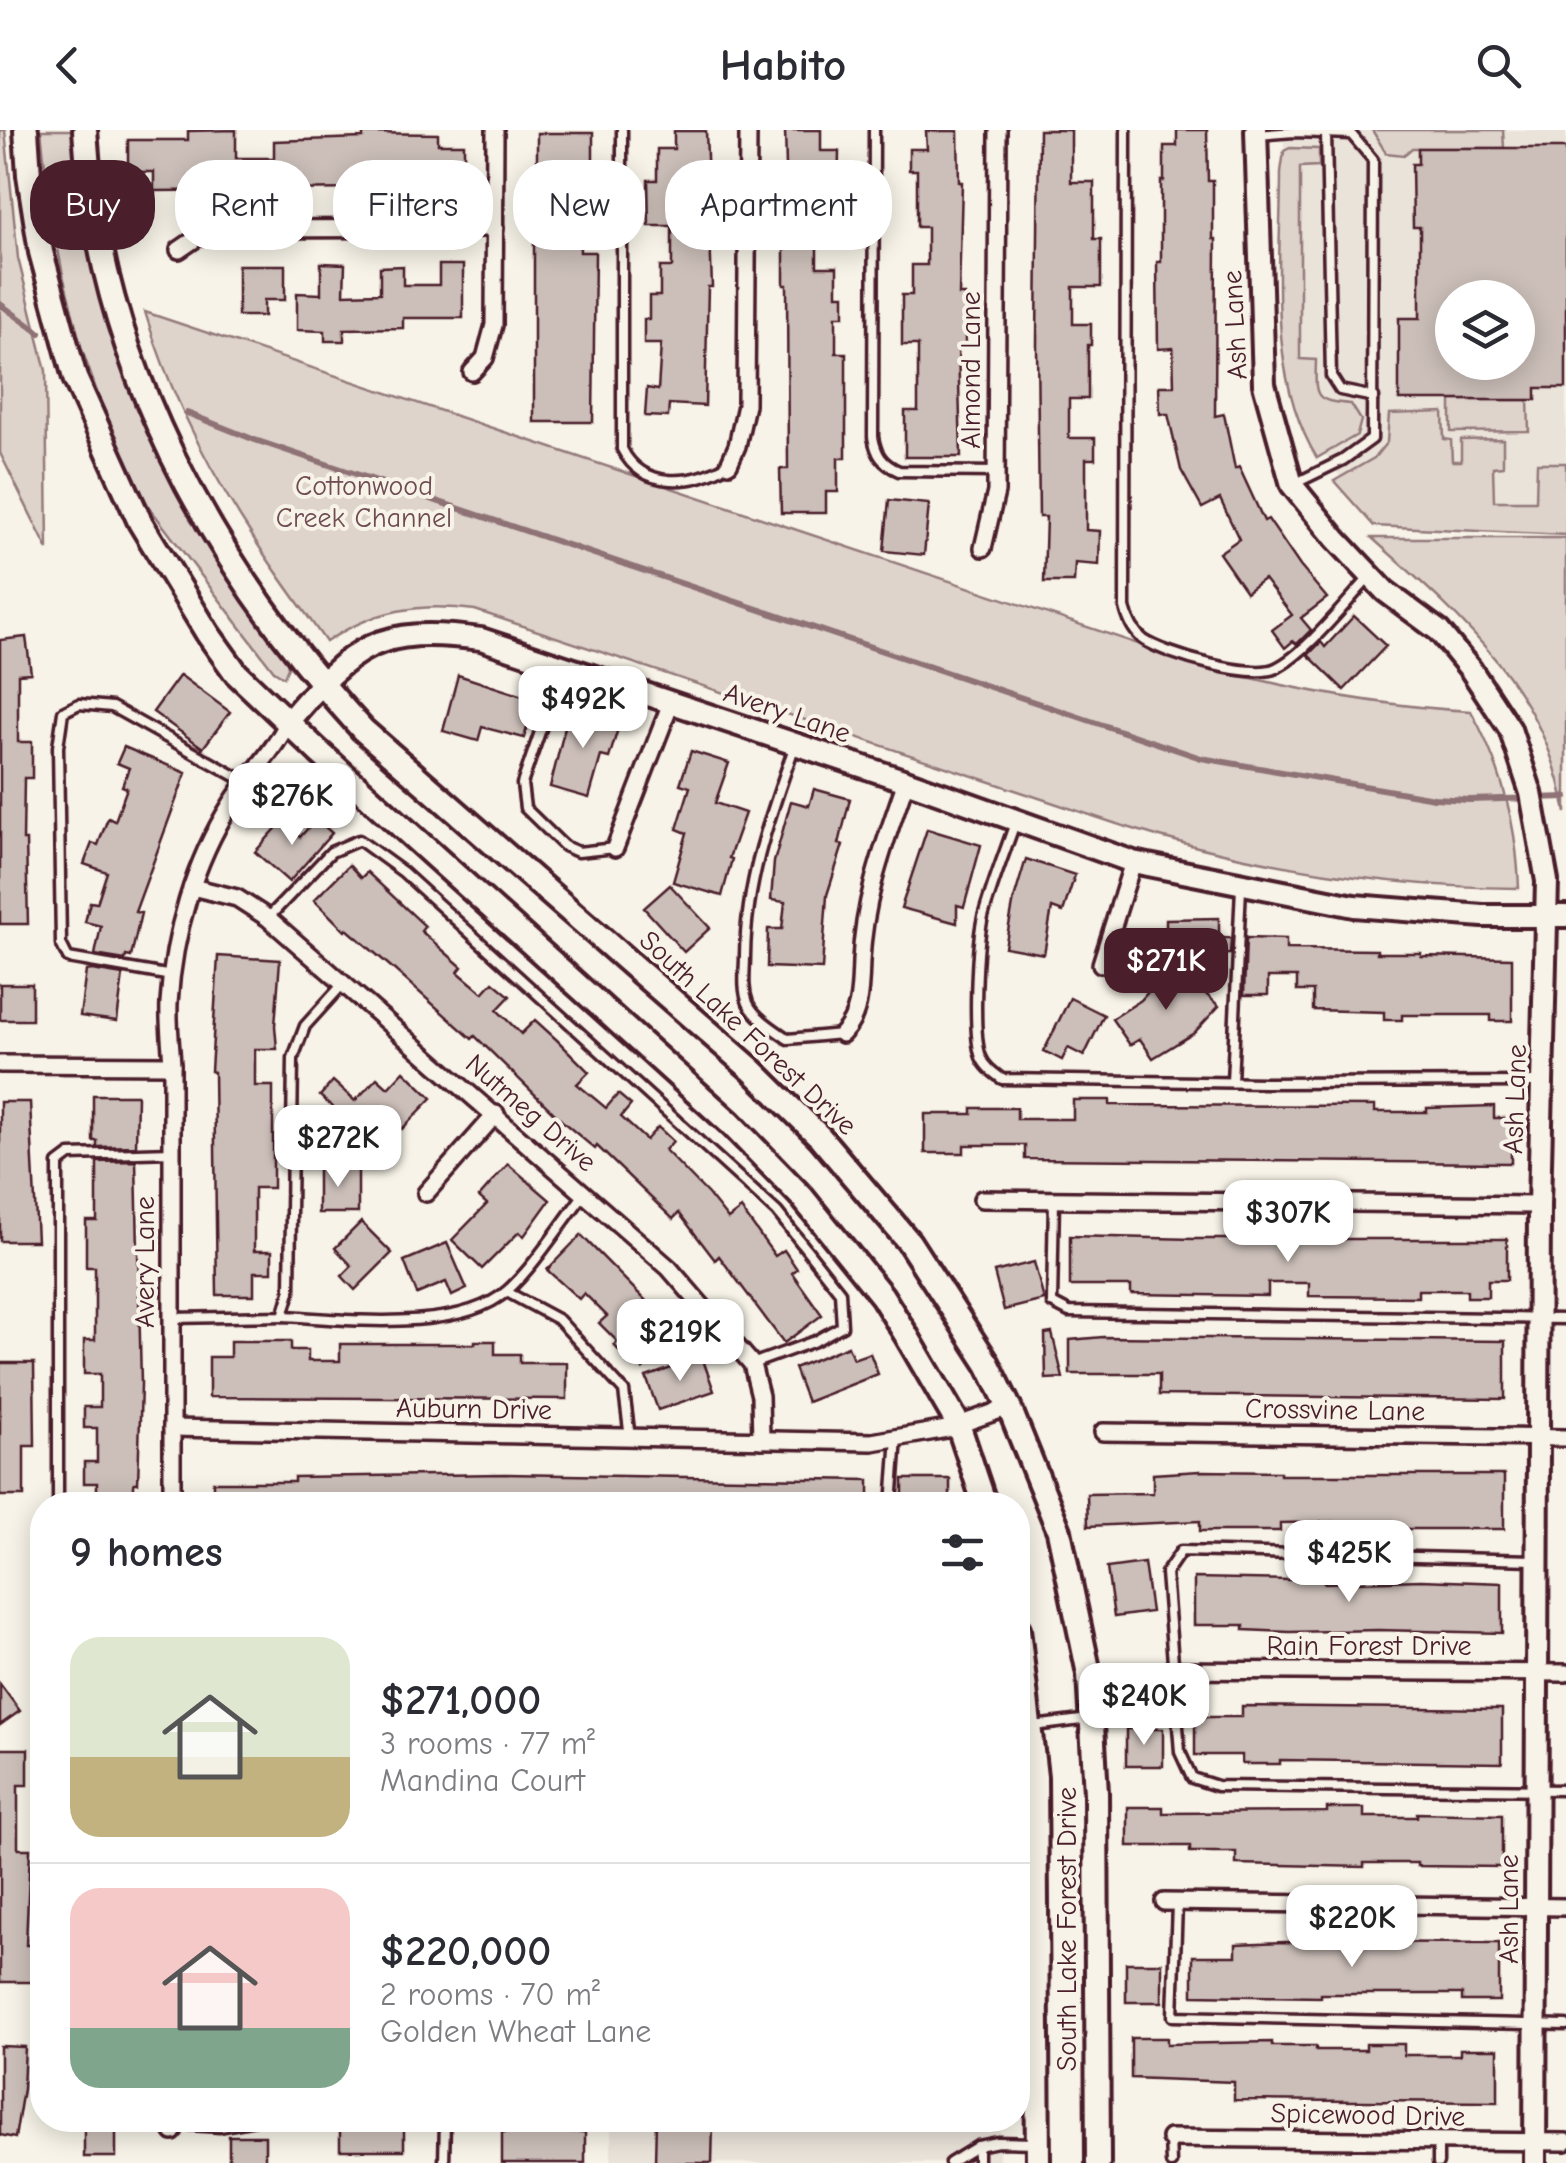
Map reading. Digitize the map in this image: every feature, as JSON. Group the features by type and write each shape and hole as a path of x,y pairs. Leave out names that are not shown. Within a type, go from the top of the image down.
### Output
{"main road":[{"path":"26,130 34,212 75,378 140,522 236,673 770,1161 882,1296 958,1424 981,1492"},
{"name":"South Lake Forest Drive","path":"85,130 97,238 143,394 204,515 265,613 320,684 363,730 752,1070 830,1148 909,1242 988,1364 1059,1530 1089,1674 1094,1718 1098,2163"},
{"name":"South Lake Forest Drive","path":"1030,1755 1035,1778 1030,1853"},
{"name":"South Lake Forest Drive","path":"1030,1968 1038,2153"}],"street":[{"path":"472,372 491,344 496,130"},
{"path":"729,464 738,446 746,405 748,130"},
{"name":"Almond Lane","path":"982,548 996,492 998,130"},
{"name":"Ash Lane","path":"1256,132 1264,384 1292,485 1385,591 1439,631 1472,670 1510,729 1531,793 1557,916 1543,1082 1539,1205 1536,2152"},
{"path":"313,229 495,228"},
{"name":"Avery Lane","path":"172,1492 169,1006 174,956 192,887 207,848 232,803 273,752 288,722 320,684 343,661 388,638 414,633 481,640 1132,862 1354,906 1483,916 1557,916"},
{"path":"616,848 671,703"},
{"path":"842,1034 850,1027 858,1004 868,895 906,782"},
{"path":"1101,964 1132,862"},
{"name":"Nutmeg Drive","path":"192,887 238,898 268,918 669,1268 752,1364"},
{"path":"0,1064 172,1065"},
{"path":"426,1194 496,1114"},
{"path":"982,1199 1539,1205"},
{"path":"752,1364 760,1396 761,1440"},
{"name":"Auburn Drive","path":"172,1428 872,1442 958,1424 1009,1407"},
{"name":"Crossvine Lane","path":"1103,1432 1566,1438"},
{"name":"Rain Forest Drive","path":"1172,1670 1566,1672"},
{"path":"1170,1902 1566,1907"},
{"name":"Spicewood Drive","path":"1170,2138 1438,2141 1536,2152 1566,2142"}],"lane":[{"path":"622,130 622,448 632,465 662,480 692,480 729,464"},
{"path":"874,130 873,437 877,453 899,471 996,472"},
{"path":"1126,130 1129,621 1139,636 1162,648 1241,672 1263,673 1284,664 1370,576"},
{"path":"1256,132 1351,134 1374,160 1372,439 1344,460 1292,485"},
{"path":"1326,134 1331,376 1340,390 1374,397"},
{"path":"562,668 533,746 522,784 522,802 530,815 569,849 588,852 616,848"},
{"path":"172,976 68,958 61,944 58,747 62,712 79,704 112,708 248,783"},
{"path":"795,745 758,849 750,884 744,988 748,1006 788,1039 842,1034"},
{"path":"1016,820 980,937 980,1054 986,1066 1002,1079 1543,1082"},
{"path":"268,918 331,852 359,840 402,872 777,1212 840,1292 842,1326 815,1341 752,1364"},
{"path":"1232,1082 1241,884"},
{"path":"283,1316 290,1292 293,1058 305,1026 344,983"},
{"path":"58,1492 58,1164 70,1154 172,1152"},
{"path":"172,1318 283,1316 403,1322 466,1312 507,1292 585,1193"},
{"path":"1054,1200 1052,1303 1069,1312 1566,1319"},
{"path":"507,1292 559,1320 624,1391 630,1438"},
{"path":"893,1492 897,1436"},
{"path":"1538,1560 1181,1551 1166,1573 1180,1752 1192,1778 1217,1786 1566,1790"},
{"path":"1030,1727 1094,1718"},
{"path":"1170,1902 1172,2016 1566,2025"},
{"path":"444,2163 445,2132"},
{"path":"1170,2138 1171,2163"},
{"path":"1438,2141 1438,2163"},
{"path":"950,2163 978,2146 998,2142 1038,2153"},
{"path":"978,2146 978,2163"}],"shaded area":[{"path":"1284,130 1566,130 1566,535 1348,489 1309,429 1285,343"},
{"path":"611,2132 1000,2132 999,2163 611,2163"}],"green space":[{"path":"0,130 5,130 18,258 46,371 48,550 0,453"},
{"path":"41,130 77,130 83,160 44,160"},
{"path":"1372,130 1503,130 1504,148 1412,148 1404,155 1386,153"},
{"path":"1319,149 1319,166 1300,167 1300,359 1316,360 1317,389 1323,399 1351,404 1361,420 1357,435 1317,458 1301,425 1283,355 1279,282 1281,172 1284,151"},
{"path":"58,250 99,250 124,364 153,441 193,514 285,652 288,667 284,677 274,671 149,507 111,431 82,350"},
{"name":"Cottonwood Creek Channel","path":"145,312 1207,667 1338,696 1471,711 1506,796 1519,888 1366,878 1266,862 1167,839 475,610 435,607 398,611 361,622 326,642 219,481 177,399"},
{"path":"1451,400 1528,400 1529,431 1451,432"},
{"path":"1443,412 1444,439 1451,440 1452,461 1461,461 1461,440 1503,439 1503,466 1493,467 1494,501 1536,501 1537,463 1566,463 1566,535 1374,526 1334,481 1374,458 1387,442 1389,414"},
{"path":"1372,538 1566,538 1566,813 1556,769 1519,692 1467,627"}],"building":[{"path":"236,130 236,158 274,158 274,141 363,138 363,133 438,134 438,144 464,144 464,160 333,160 333,189 313,189 313,160 175,160 175,191 155,191 155,160 128,160 128,140 188,140 188,131"},
{"path":"785,130 821,130 821,151 839,151 839,160 786,160"},
{"path":"1039,130 1071,130 1071,182 1094,182 1094,239 1101,239 1101,287 1073,287 1073,324 1091,324 1091,345 1088,399 1069,399 1069,438 1095,438 1095,459 1086,459 1086,530 1100,531 1099,565 1075,563 1074,582 1044,582 1046,517 1039,517 1037,345"},
{"path":"1177,130 1207,130 1208,181 1213,181 1216,239 1215,416 1224,414 1235,469 1239,467 1264,521 1268,519 1327,598 1301,618 1311,630 1297,644 1293,641 1285,648 1272,630 1292,615 1264,579 1246,592 1219,553 1239,539 1220,499 1202,508 1181,470 1168,414 1160,414 1159,386 1174,386 1173,348 1158,349 1161,181 1164,146 1177,146"},
{"path":"674,131 706,131 707,160 665,160 665,226 649,226 648,180 657,180 657,149 674,149"},
{"path":"926,131 958,131 962,182 959,295 965,295 965,345 958,345 961,457 905,457 905,411 918,411 918,345 902,345 902,295 912,295 912,265 927,265 927,227 917,227 917,170 909,170 909,149 927,149"},
{"path":"537,133 593,133 593,160 537,160"},
{"path":"1418,148 1566,148 1566,388 1536,388 1536,400 1399,400 1399,318 1420,318 1420,227 1413,227 1412,164 1418,164"},
{"path":"534,250 595,252 593,422 534,422"},
{"path":"672,250 711,250 705,406 669,404 668,417 645,416 647,388 658,390 661,344 644,344 644,319 649,319 649,296 660,296 660,267 672,267"},
{"path":"784,250 817,250 817,267 837,267 837,295 844,295 844,316 836,316 836,353 846,353 846,458 838,458 838,492 826,492 826,513 781,513 780,469 788,469"},
{"path":"321,263 345,264 344,294 380,293 380,267 403,266 403,285 439,285 439,265 463,265 463,318 403,318 403,328 344,329 344,341 325,341 325,331 297,330 297,293 321,294"},
{"path":"238,265 285,265 285,300 264,300 264,316 238,316"},
{"path":"889,500 929,504 924,555 884,551"},
{"path":"1354,616 1386,646 1344,690 1308,655 1321,642 1325,647"},
{"path":"26,637 31,673 18,674 18,742 32,742 32,778 24,778 28,924 0,924 0,640"},
{"path":"180,675 230,712 203,748 153,712"},
{"path":"458,675 535,700 524,738 482,727 478,741 443,731"},
{"path":"570,707 620,722 609,758 601,756 589,798 550,787"},
{"path":"124,747 186,773 135,912 141,913 131,957 126,956 125,960 95,955 101,926 85,922 90,902 97,903 107,872 84,864 92,843 98,845 108,818 115,821 127,788 122,786 129,768 117,763"},
{"path":"691,751 729,763 715,803 745,813 729,858 732,859 722,896 673,882 687,833 677,829 690,787 680,784"},
{"path":"814,789 850,799 839,844 843,845 827,895 822,969 767,967 768,929 782,929 785,902 771,900 774,862 791,801 809,806"},
{"path":"316,819 332,833 289,882 255,852 282,822 300,837"},
{"path":"927,829 981,845 964,907 957,905 957,923 901,908"},
{"path":"1026,859 1075,875 1063,912 1052,908 1044,954 1005,947"},
{"path":"349,865 361,878 367,872 425,926 421,931 462,967 458,972 483,993 493,982 510,996 497,1010 521,1034 535,1020 557,1040 589,1072 577,1084 606,1108 618,1094 631,1105 621,1117 646,1140 658,1127 673,1141 665,1150 728,1219 741,1209 775,1256 784,1250 797,1269 792,1273 822,1315 784,1343 719,1256 715,1260 679,1213 673,1219 597,1146 595,1149 562,1121 475,1036 472,1039 345,931 314,900"},
{"path":"670,885 710,928 684,952 644,908"},
{"path":"1219,918 1219,938 1231,938 1230,954 1166,955 1166,919"},
{"path":"1246,938 1286,939 1286,949 1512,958 1512,1021 1491,1021 1491,1015 1402,1015 1402,1020 1384,1020 1384,1012 1313,1010 1313,991 1297,991 1297,977 1268,977 1268,995 1244,995"},
{"path":"218,956 280,960 277,1049 255,1049 255,1086 273,1086 273,1188 254,1188 254,1251 272,1251 272,1272 254,1272 254,1295 217,1295 211,1071"},
{"path":"1166,958 1219,1006 1194,1033 1153,1058 1140,1039 1130,1045 1112,1019 1141,1000 1166,972"},
{"path":"86,971 123,975 117,1021 80,1016"},
{"path":"0,984 32,984 32,1020 0,1020"},
{"path":"1070,998 1104,1015 1084,1056 1068,1048 1062,1060 1044,1051"},
{"path":"404,1071 432,1098 402,1129 387,1115 358,1146 358,1162 322,1130 338,1112 320,1096 333,1081 355,1101 377,1078 388,1088"},
{"path":"93,1095 137,1095 136,1146 97,1147 97,1141 93,1141"},
{"path":"1073,1100 1110,1100 1110,1105 1375,1106 1375,1112 1494,1106 1494,1118 1511,1118 1511,1163 1025,1159 1025,1145 964,1145 964,1153 925,1153 925,1114 972,1114 972,1108 1017,1108 1017,1119 1073,1119"},
{"path":"0,1102 30,1102 37,1241 0,1241"},
{"path":"136,1161 141,1384 138,1483 134,1483 134,1492 97,1492 97,1483 84,1483 84,1462 97,1462 97,1428 84,1428 84,1407 100,1407 100,1374 84,1374 84,1340 95,1340 95,1267 86,1267 86,1221 97,1221 97,1162"},
{"path":"508,1164 550,1200 524,1236 519,1232 482,1269 452,1240 487,1204 479,1197"},
{"path":"318,1166 358,1166 358,1213 318,1213"},
{"path":"361,1222 392,1253 355,1290 342,1276 352,1266 335,1248"},
{"path":"581,1235 655,1310 659,1307 683,1336 643,1369 638,1353 628,1361 614,1345 618,1342 599,1323 607,1316 584,1293 579,1299 547,1270"},
{"path":"1070,1236 1507,1239 1507,1280 1488,1280 1488,1297 1467,1297 1467,1290 1418,1290 1418,1297 1309,1296 1309,1283 1268,1283 1268,1296 1131,1294 1131,1286 1070,1286"},
{"path":"447,1243 467,1289 452,1296 446,1282 417,1294 404,1261"},
{"path":"1034,1262 1044,1300 1004,1310 994,1272"},
{"path":"1052,1333 1063,1378 1046,1379 1045,1334"},
{"path":"1103,1337 1505,1341 1505,1399 1159,1395 1159,1374 1070,1374 1070,1340"},
{"path":"230,1341 291,1341 291,1350 308,1350 308,1361 340,1361 340,1344 495,1341 495,1354 520,1354 520,1363 567,1363 567,1399 209,1397 209,1357 230,1357"},
{"path":"848,1346 853,1359 870,1353 878,1374 807,1402 794,1368"},
{"path":"702,1357 714,1391 658,1410 646,1377"},
{"path":"0,1363 34,1363 35,1446 24,1446 24,1496 0,1496"},
{"path":"1200,1471 1504,1475 1504,1529 1334,1529 1334,1522 1280,1523 1280,1531 1200,1531 1200,1521 1088,1526 1087,1494 1153,1493 1153,1474"},
{"path":"505,1474 869,1480 869,1492 213,1492 213,1482 294,1482 294,1477"},
{"path":"903,1479 950,1479 950,1492 903,1492"},
{"path":"1144,1563 1151,1612 1114,1617 1107,1568"},
{"path":"1290,1575 1324,1575 1324,1583 1502,1583 1502,1633 1290,1632 1244,1630 1244,1625 1194,1625 1194,1578 1290,1580"},
{"path":"0,1684 20,1711 0,1725"},
{"path":"1242,1706 1502,1709 1502,1763 1280,1760 1280,1764 1242,1764 1242,1755 1195,1755 1195,1717 1242,1717"},
{"path":"1126,1729 1163,1729 1163,1766 1126,1766"},
{"path":"0,1749 28,1749 28,1785 18,1785 18,1849 30,1849 26,1945 30,1945 30,1982 0,1982"},
{"path":"1128,1807 1163,1807 1163,1813 1327,1812 1327,1808 1364,1808 1364,1817 1417,1817 1417,1813 1502,1815 1502,1867 1417,1863 1364,1863 1364,1867 1236,1864 1236,1852 1190,1852 1190,1846 1128,1846"},
{"path":"1499,1943 1499,2001 1462,2001 1462,1994 1193,1995 1193,1956 1236,1956 1236,1944"},
{"path":"1126,1963 1162,1963 1162,2002 1126,2002"},
{"path":"1131,2038 1167,2038 1167,2044 1272,2042 1272,2046 1316,2046 1316,2050 1366,2050 1366,2044 1404,2044 1404,2055 1460,2055 1460,2049 1498,2049 1498,2102 1234,2100 1234,2082 1131,2078"},
{"path":"0,2046 25,2047 15,2138 0,2135"},
{"path":"84,2132 116,2132 116,2157 84,2157"},
{"path":"340,2132 404,2132 404,2150 340,2150"},
{"path":"502,2132 585,2132 585,2163 502,2163"},
{"path":"656,2132 713,2132 712,2163 655,2163"},
{"path":"229,2136 265,2136 265,2163 229,2163"}],"waterway":[{"path":"0,304 40,333"},
{"path":"187,413 255,440 1201,758 1434,798 1566,797"}]}
